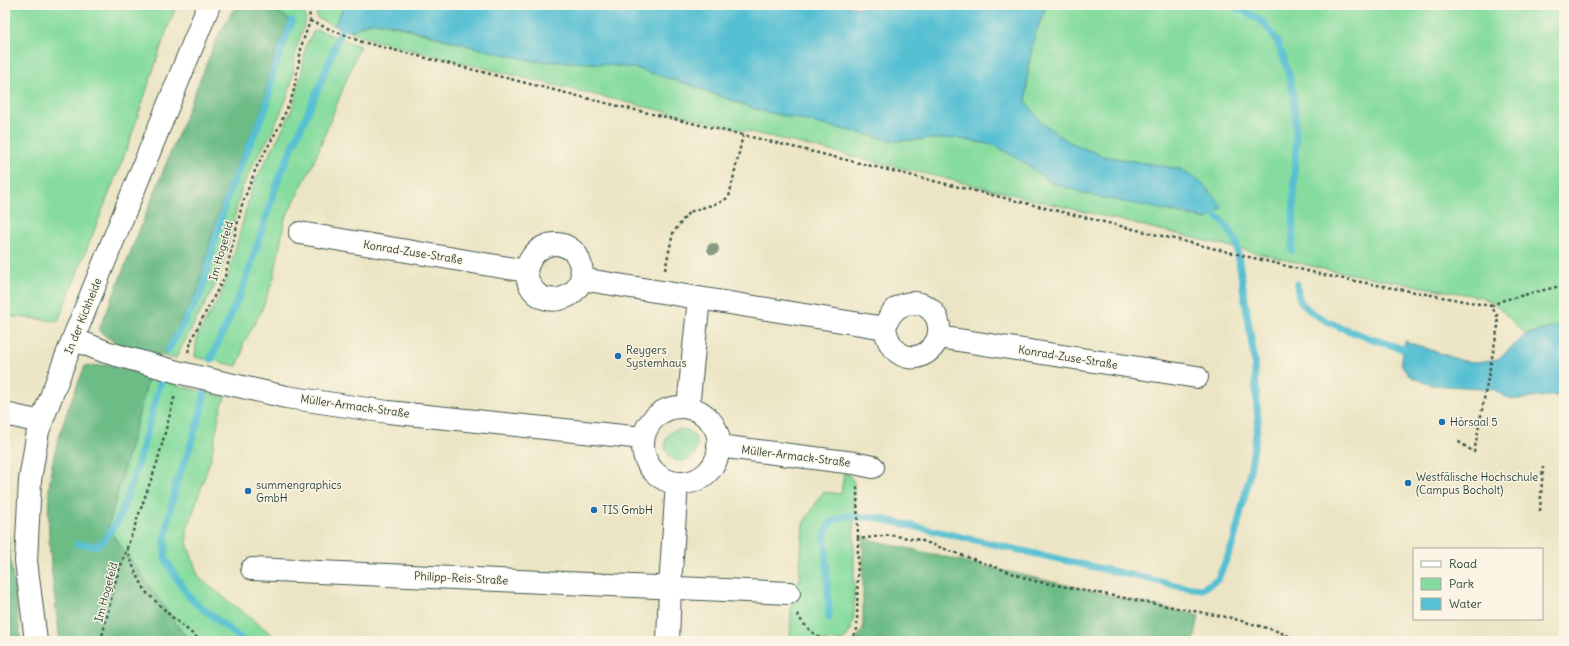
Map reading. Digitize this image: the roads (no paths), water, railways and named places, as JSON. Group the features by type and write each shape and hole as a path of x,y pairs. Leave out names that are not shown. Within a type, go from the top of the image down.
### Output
{"street":[{"name":"In der Kickheide","path":"36,641 26,561 30,480 38,431 73,338 209,5"},
{"name":"Konrad-Zuse-Straße","path":"300,233 526,271"},
{"path":"552,244 572,250 579,259 582,268 581,279 577,288 570,295 562,299 552,300 536,294 529,283 526,271 528,262 533,254 542,247 552,244"},
{"path":"581,279 885,328"},
{"path":"688,408 699,298"},
{"path":"911,303 921,304 930,309 936,317 939,327 939,337 935,344 922,355 914,357 906,356 898,353 891,346 886,338 885,328 887,319 893,311 901,305 911,303"},
{"name":"Konrad-Zuse-Straße","path":"939,337 1197,377"},
{"name":"Müller-Armack-Straße","path":"73,338 106,352 181,372 286,397 388,412 643,438"},
{"path":"676,407 688,408 700,412 710,421 716,433 718,446 717,456 713,466 706,473 697,479 677,483 665,480 654,473 647,463 643,451 643,438 647,427 654,418 664,411 676,407"},
{"path":"5,414 41,422"},
{"name":"Müller-Armack-Straße","path":"718,446 854,463 873,467"},
{"path":"668,641 677,483"},
{"name":"Philipp-Reis-Straße","path":"252,569 789,593"}],"water":[{"path":"345,5 842,5 861,8 866,5 1046,5 1033,41 1028,69 1026,101 1042,123 1069,142 1103,156 1180,169 1201,182 1223,207 1206,220 1193,215 1097,197 1052,183 1025,163 994,145 955,138 895,141 758,110 687,84 639,69 594,63 535,61 481,49 395,25 373,22 350,31 334,26"},
{"path":"1564,324 1564,396 1513,399 1493,389 1431,385 1411,377 1402,367 1401,359 1405,341 1463,361 1477,362 1498,359 1526,335"}],"waterway":[{"path":"1225,5 1243,10 1264,23 1277,41 1288,71 1294,98 1296,137 1292,250"},
{"path":"168,350 201,293 229,191 266,108 273,71 292,21"},
{"path":"211,359 245,283 279,177 319,87 342,28"},
{"path":"829,618 825,534 832,521 845,516 877,518 1183,587 1202,589 1218,579 1233,544 1249,478 1258,422 1254,358 1236,242 1227,226 1214,214"},
{"path":"1297,284 1301,302 1309,310 1320,317 1363,336 1403,349"},
{"path":"78,544 95,546 104,541 121,515 138,464 161,380"},
{"path":"205,391 202,408 188,453 176,483 165,537 165,558 177,579 193,601 244,641"}],"place":[{"name":"Reygers Systemhaus","path":"618,356"},
{"name":"Hörsaal 5","path":"1442,422"},
{"name":"Westfälische Hochschule (Campus Bocholt)","path":"1408,483"},
{"name":"summengraphics GmbH","path":"248,491"},
{"name":"TIS GmbH","path":"594,510"}]}
